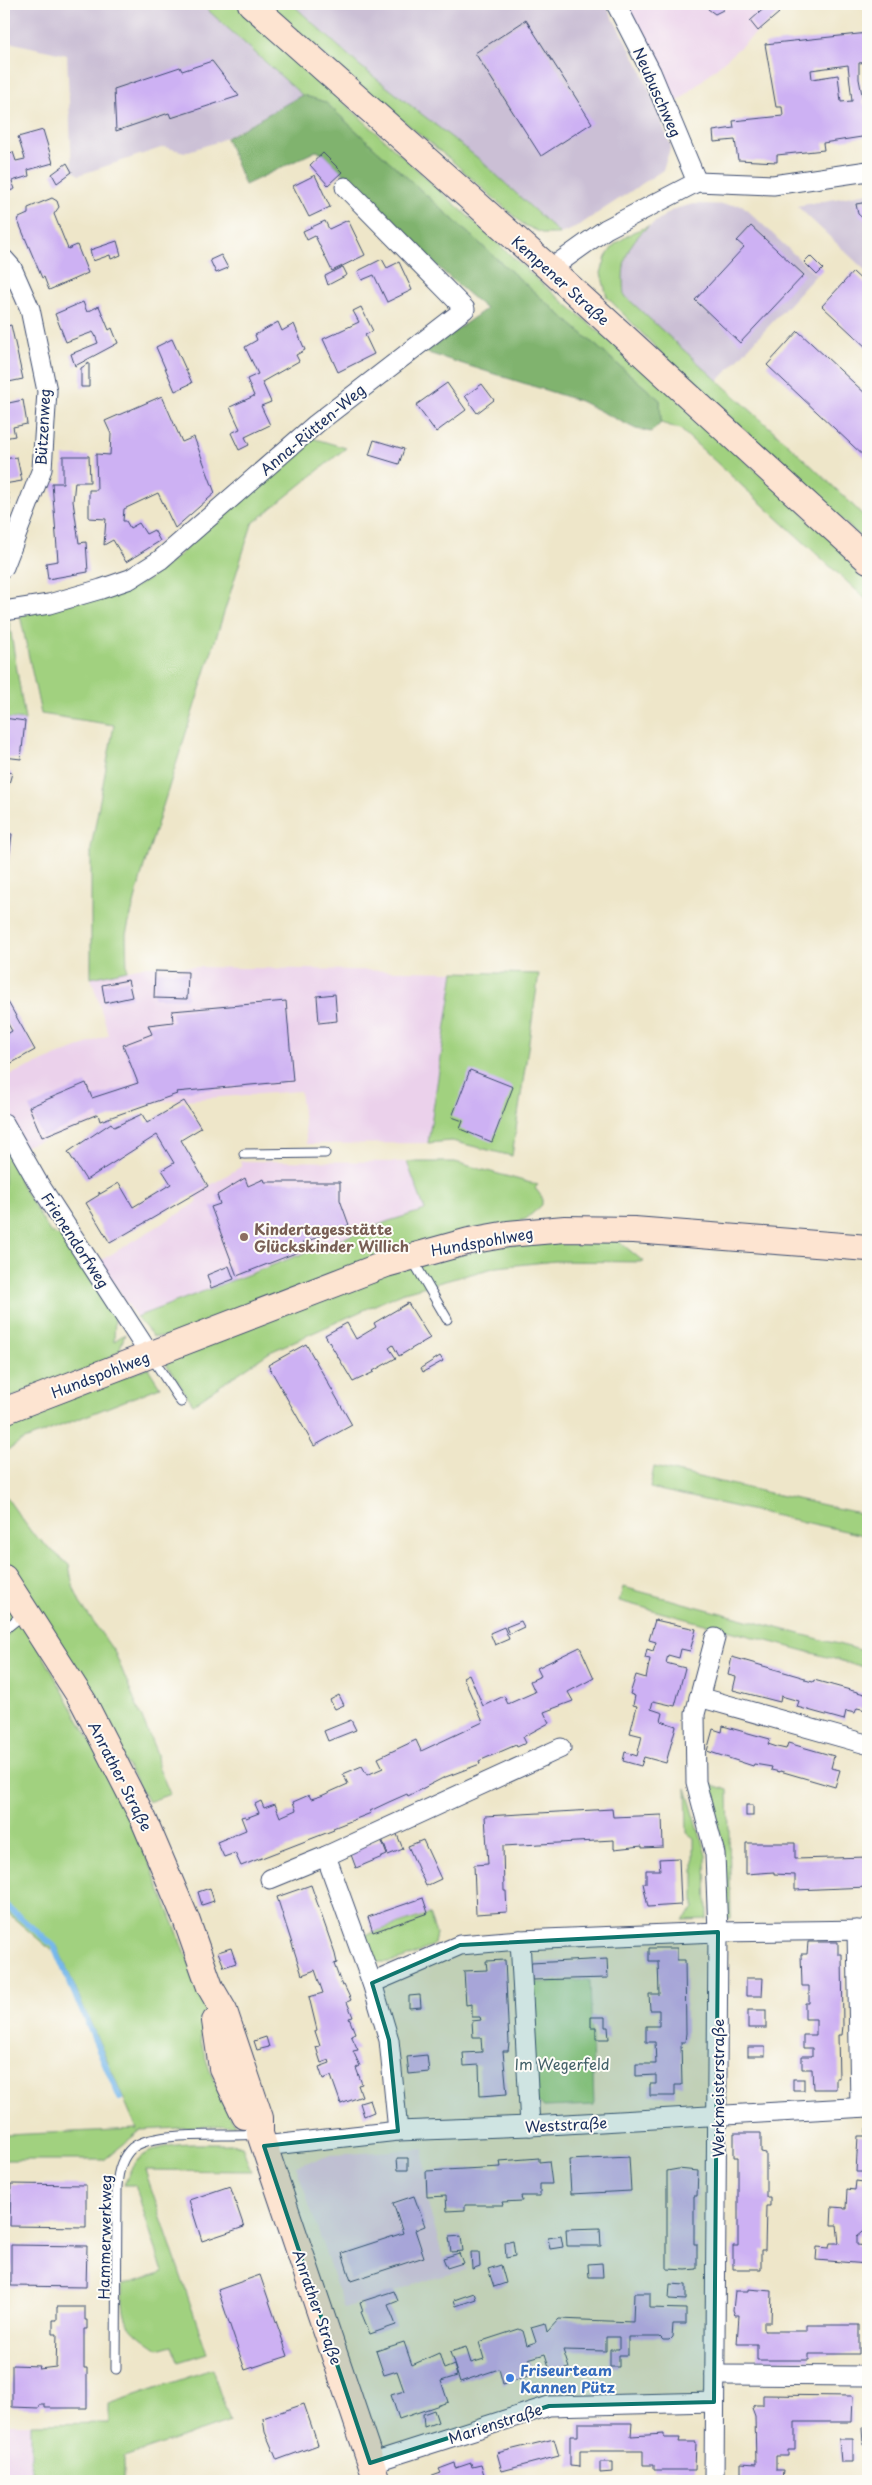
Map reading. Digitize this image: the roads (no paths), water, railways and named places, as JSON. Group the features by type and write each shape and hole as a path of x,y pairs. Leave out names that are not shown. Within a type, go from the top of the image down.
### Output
{"street":[{"name":"Kempener Straße","path":"251,4 550,269 868,560"},
{"name":"Neubuschweg","path":"616,4 651,72 697,182"},
{"path":"550,269 606,229 697,182 773,185 868,171"},
{"name":"Anna-Rütten-Weg","path":"4,611 49,604 101,589 130,579 152,565 324,418 465,309 345,187"},
{"name":"Bützenweg","path":"4,259 12,268 30,309 46,390 42,469 4,567"},
{"name":"Frienendorfweg","path":"4,1123 37,1181 150,1355"},
{"name":"Hundspohlweg","path":"4,1410 411,1256 450,1245 508,1234 580,1229 634,1230 868,1248"},
{"name":"Anrather Straße","path":"4,1578 83,1702 120,1771 164,1866 210,1987 224,2011 260,2118 262,2140 374,2472"},
{"name":"Werkmeisterstraße","path":"714,2481 718,1932 716,1854 696,1782 695,1714 715,1638"},
{"path":"699,1697 866,1744"},
{"path":"270,1879 326,1856 561,1748"},
{"path":"326,1856 372,1983 389,2040 398,2131"},
{"path":"372,1983 460,1945 520,1940 718,1932 863,1930 864,2107"},
{"path":"520,1940 530,2126"},
{"name":"Weststraße","path":"262,2140 398,2131 530,2126 864,2107"},
{"path":"714,2375 868,2376"},
{"name":"Marienstraße","path":"374,2472 549,2406 714,2402"}],"lane":[{"path":"244,1154 325,1153"},
{"path":"411,1256 447,1319"},
{"path":"150,1355 181,1402"},
{"path":"4,1630 27,1612"},
{"name":"Hammerwerkweg","path":"116,2369 116,2186 125,2156 139,2144 156,2138 262,2140"}],"waterway":[{"path":"4,1904 54,1946 120,2098"}],"place":[{"name":"Kindertagesstätte Glückskinder Willich","path":"244,1237"},
{"name":"Friseurteam Kannen Pütz","path":"510,2378"}],"park label":[{"name":"Im Wegerfeld","path":"562,2063"}]}
